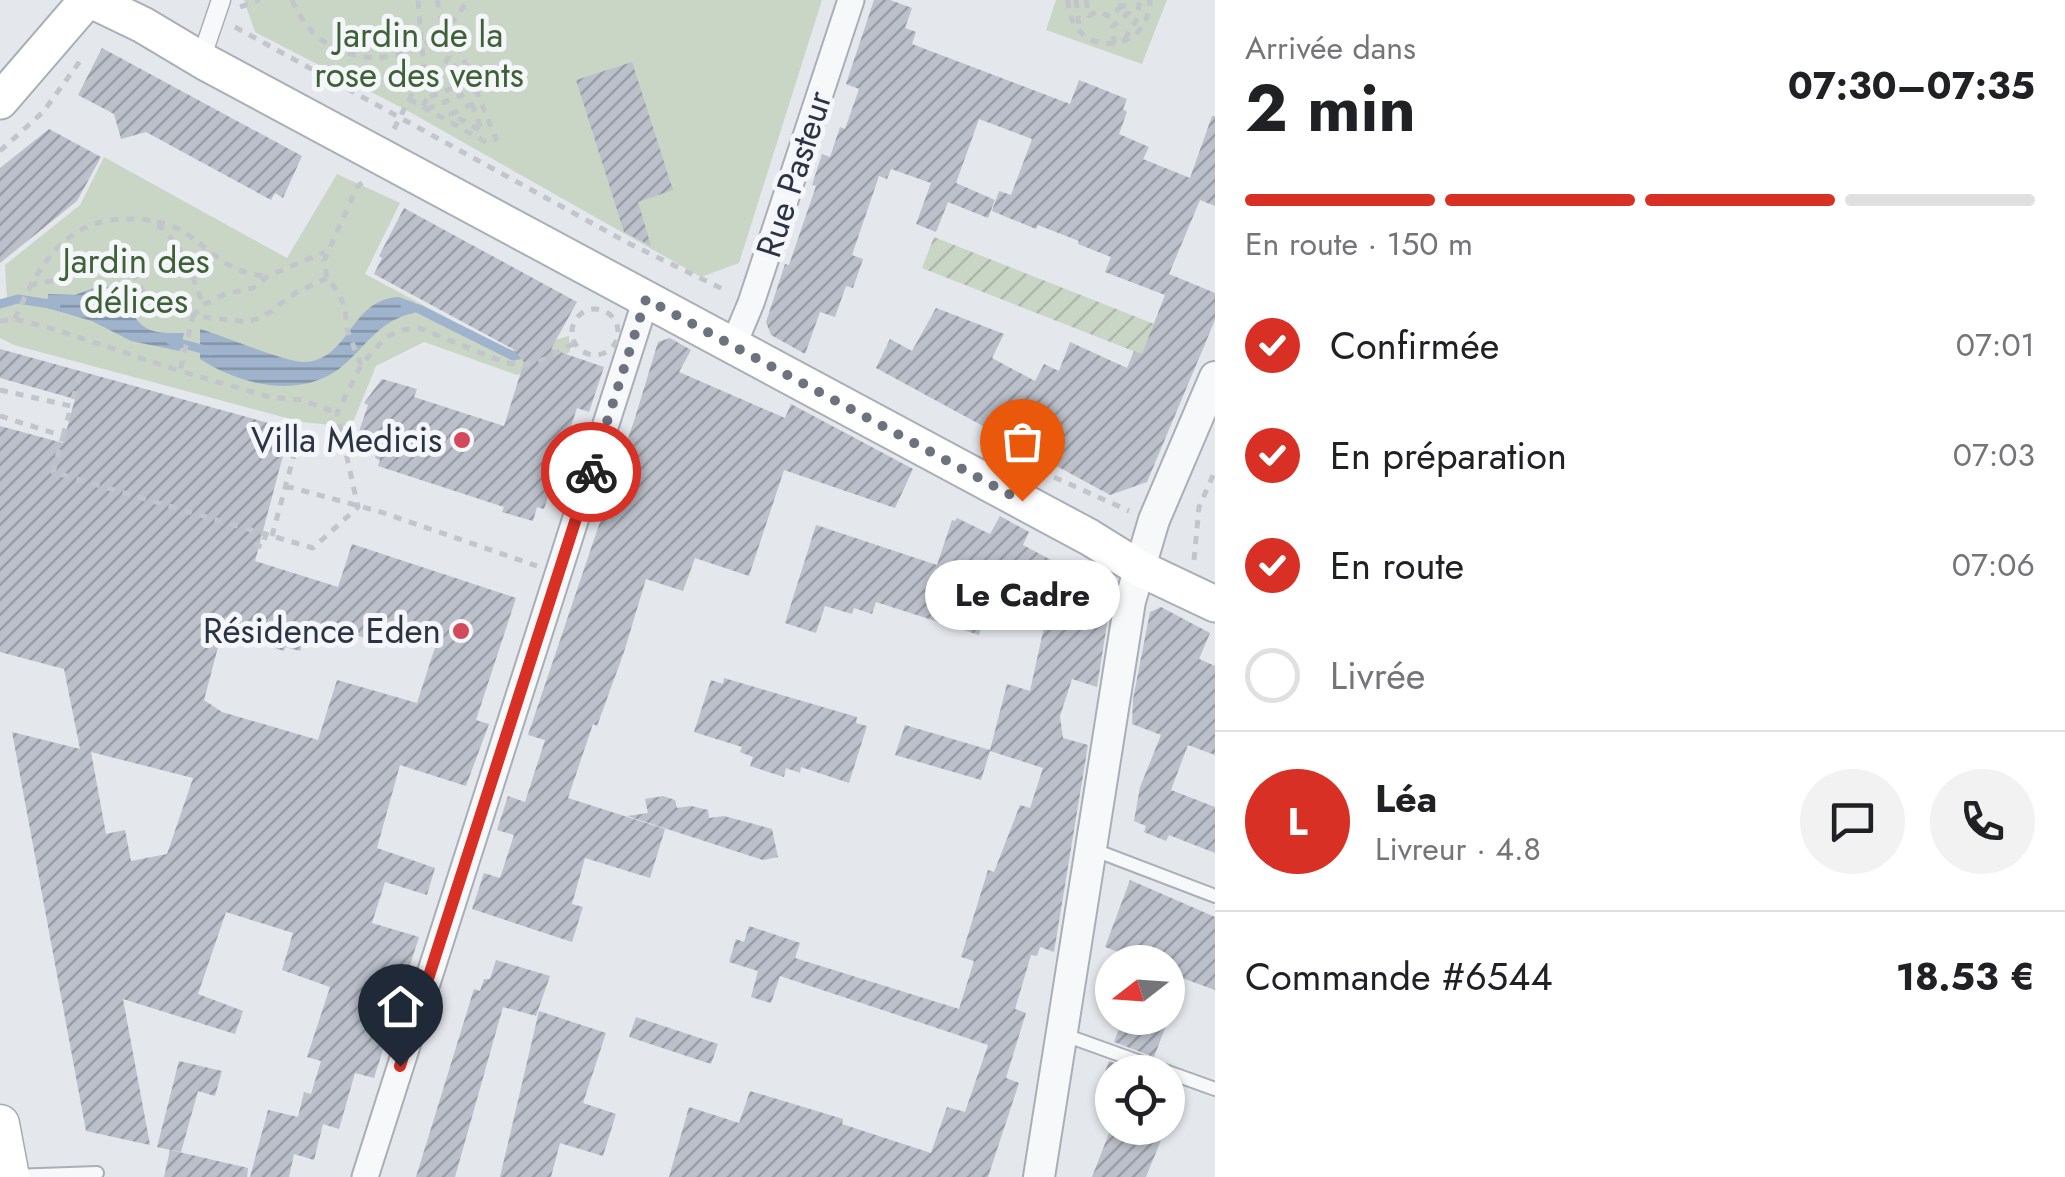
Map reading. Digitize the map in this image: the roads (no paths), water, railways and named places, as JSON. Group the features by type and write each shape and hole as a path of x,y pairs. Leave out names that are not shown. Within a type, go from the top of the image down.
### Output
{"main road":[{"path":"0,101 89,0 144,25 1072,528 1139,568 1215,604"},
{"path":"0,1124 10,1177"}],"street":[{"path":"201,59 221,0"},
{"name":"Rue Pasteur","path":"734,346 752,303 851,0"},
{"path":"365,1177 646,299"},
{"path":"1039,1177 1130,601 1154,520 1215,377"}],"lane":[{"path":"1092,849 1215,896"},
{"path":"1062,1034 1215,1088"},
{"path":"10,1177 96,1173"}],"water":[{"path":"101,285 117,292 136,319 150,330 184,333 180,351 131,341 92,321 47,308 48,294 75,295"},
{"path":"399,297 415,303 414,313 384,326 346,363 312,382 293,386 254,382 200,359 200,329 285,358 306,362 321,358 333,350 370,307"}],"waterway":[{"path":"0,304 18,299 56,305"},
{"path":"405,305 513,356 527,353"},
{"path":"171,341 210,351"}],"place":[{"name":"Villa Medicis","path":"462,440"},
{"name":"Le Cadre","path":"1022,501"},
{"name":"Résidence Eden","path":"461,631"}],"park label":[{"name":"Jardin de la rose des vents","path":"419,55"},
{"name":"Jardin des délices","path":"136,281"}]}
